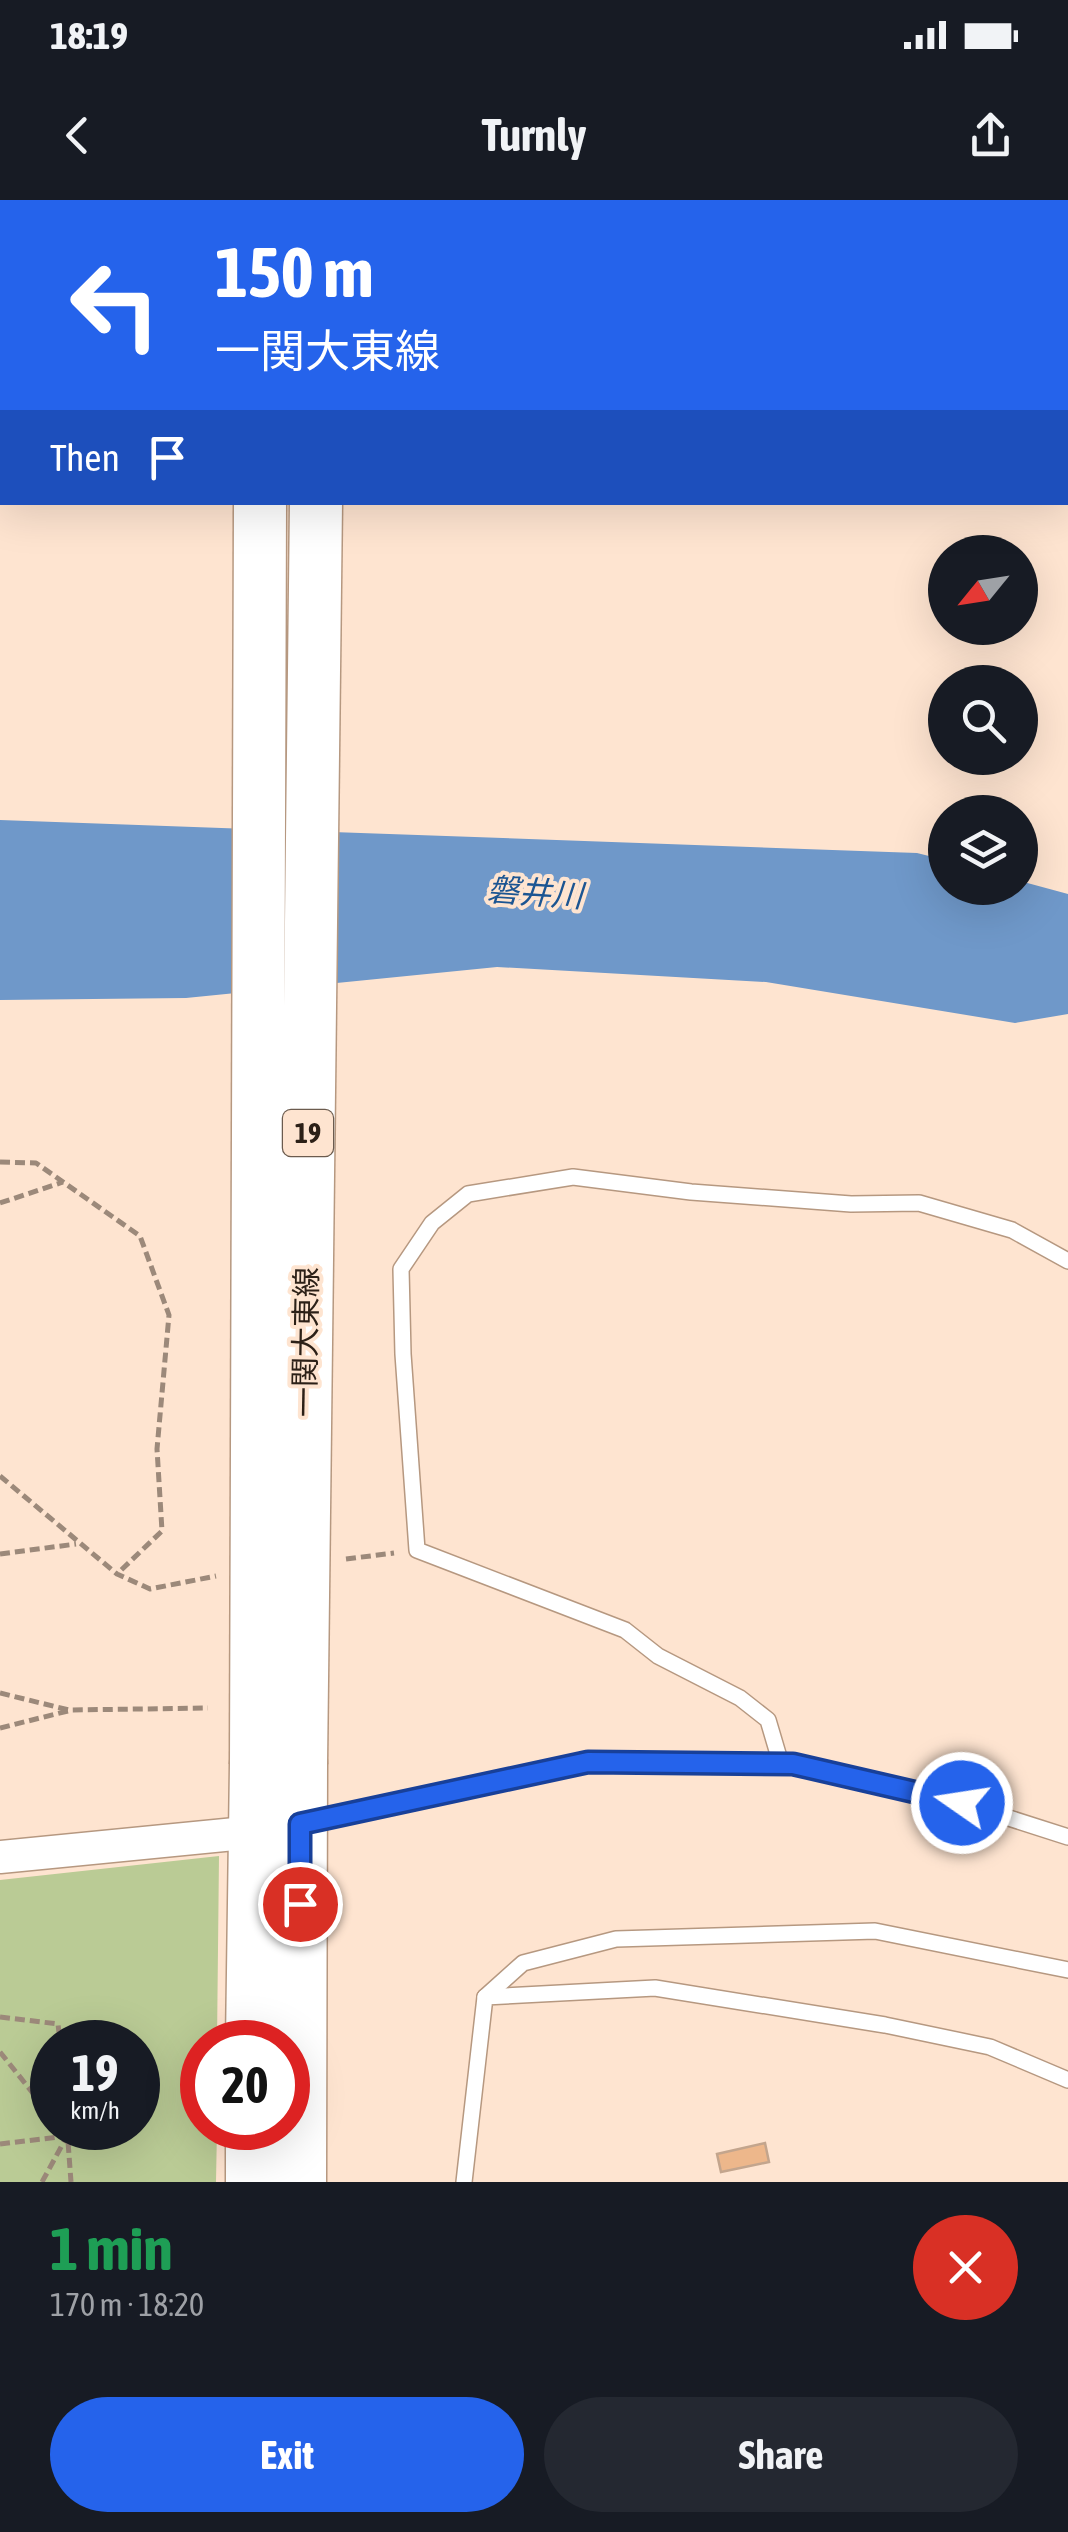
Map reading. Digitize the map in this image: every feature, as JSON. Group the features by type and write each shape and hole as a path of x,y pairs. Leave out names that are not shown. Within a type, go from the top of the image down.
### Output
{"main road":[{"name":"一関大東線","path":"260,505 278,1828 300,2182"},
{"name":"一関大東線","path":"278,1764 316,505"},
{"name":"一関大東線","path":"255,2020 278,1828"},
{"path":"252,2150 252,2182"}],"street":[{"path":"0,1857 278,1828"}],"lane":[{"path":"781,1764 768,1720 740,1698 658,1656 625,1630 417,1550 401,1269 432,1223 468,1194 572,1177 691,1192 851,1204 919,1202 1012,1230 1068,1261"},
{"path":"278,1828 588,1762 781,1764 962,1803 1068,1836"},
{"path":"464,2182 486,1998 523,1963 616,1939 875,1931 1068,1970"},
{"path":"486,1998 655,1988 885,2025 990,2047 1068,2080"}],"path":[{"path":"0,1162 36,1163 140,1236 169,1315 157,1449 162,1531 118,1574 0,1476"},
{"path":"0,1204 63,1182"},
{"path":"0,1554 78,1543"},
{"path":"0,1693 72,1710"},
{"path":"0,1728 72,1710 208,1708"},
{"path":"0,2017 30,2021"},
{"path":"0,2052 30,2090"},
{"path":"0,2144 30,2140"},
{"path":"42,2182 60,2150"},
{"path":"69,2150 71,2182"}],"green space":[{"path":"219,1856 217,2020 180,2020 180,2150 217,2150 216,2182 0,2182 0,1880"}],"water":[{"name":"磐井川","path":"0,820 917,853 928,856 928,905 1038,905 1038,886 1068,894 1068,1014 1015,1023 766,982 497,967 186,998 0,1000"}],"building":[{"path":"765,2143 769,2162 721,2172 717,2154"}],"route":[{"path":"300,1904 300,1824 588,1762 793,1764 962,1803"}]}
